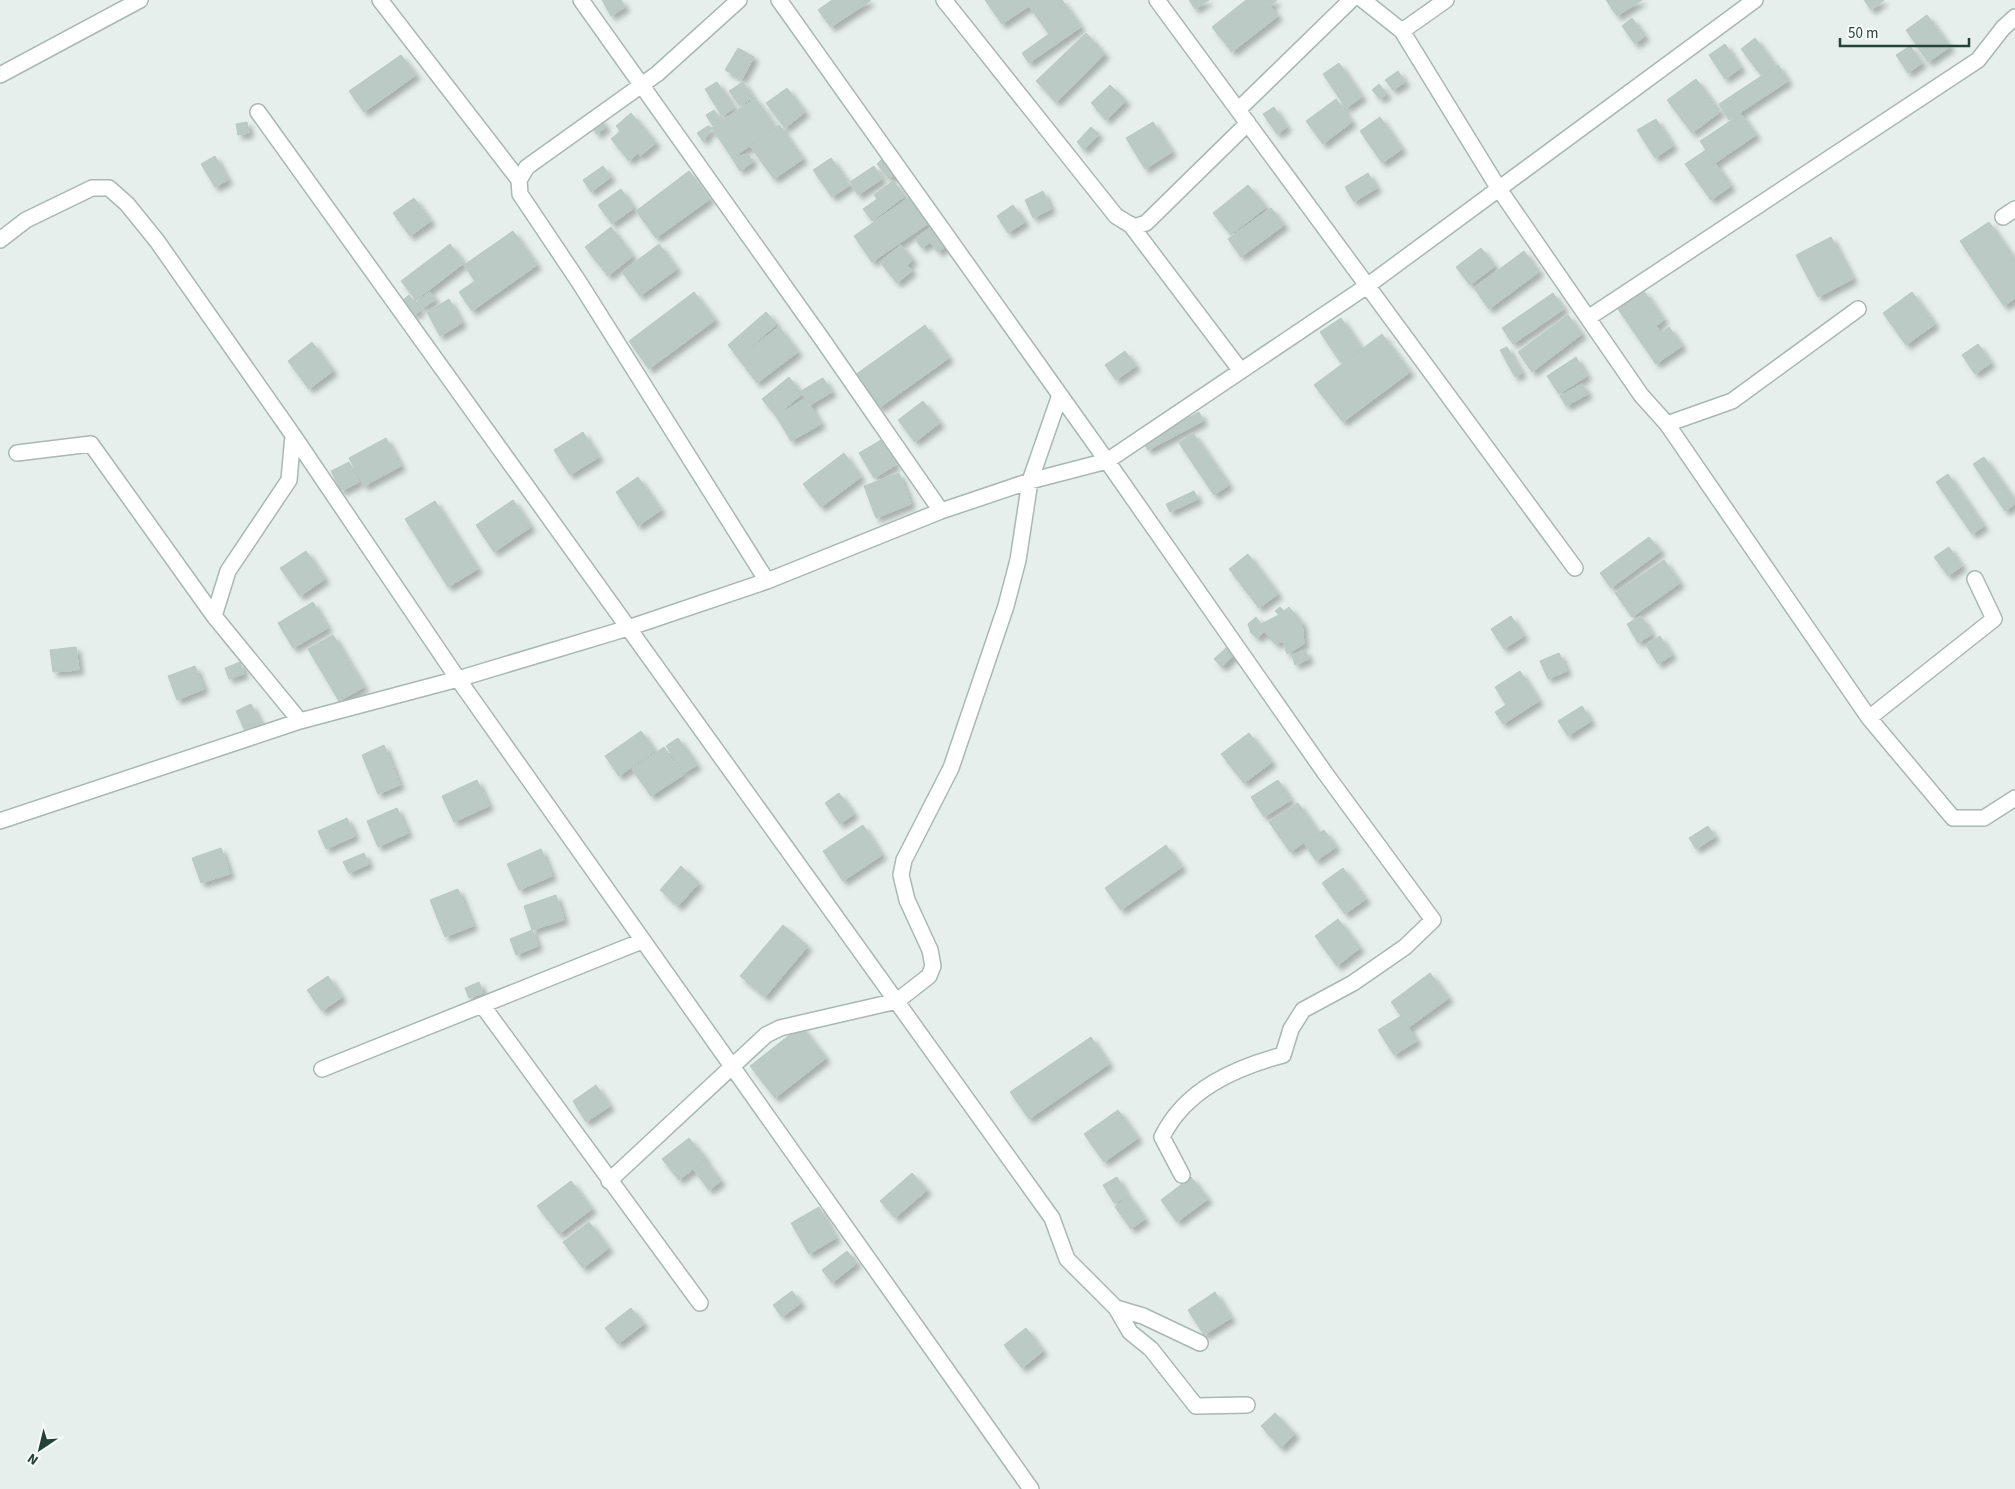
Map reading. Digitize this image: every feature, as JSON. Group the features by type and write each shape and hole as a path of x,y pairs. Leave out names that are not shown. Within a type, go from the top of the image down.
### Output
{"street":[{"path":"0,75 140,0"},
{"path":"380,0 519,180 520,194 579,282 767,581"},
{"path":"581,0 822,338 940,511"},
{"path":"519,180 527,167 642,86 739,0"},
{"path":"779,0 1060,394 1325,773 1433,920 1405,947 1353,983 1303,1010 1291,1029 1283,1055 1248,1064 1197,1092 1170,1119 1162,1137 1182,1175"},
{"path":"944,0 1116,216 1134,227 1146,223 1248,124"},
{"path":"1157,0 1575,568"},
{"path":"1238,110 1351,0"},
{"path":"1363,0 1402,31 1499,189 1641,395 1667,424 1869,718 1953,818 1984,818 2015,798"},
{"path":"1402,31 1446,0"},
{"path":"0,821 300,721 458,679 628,628 767,581 940,511 1030,481 1107,461 1367,286 1755,0"},
{"path":"1588,318 1978,60 2003,28 2015,17"},
{"path":"258,112 1052,1218 1067,1259 1116,1308 1130,1332 1151,1349 1196,1406 1247,1405"},
{"path":"0,240 26,220 92,188 109,188 127,204 158,241 293,435 458,679 1031,1489"},
{"path":"1130,224 1241,371"},
{"path":"1667,424 1732,401 1858,309"},
{"path":"609,1181 730,1065 766,1035 780,1028 897,1001 929,976 933,966 930,950 907,900 901,875 904,860 951,768 1006,606 1018,560 1030,481 1060,394"},
{"path":"214,616 228,571 289,480 293,435"},
{"path":"17,453 91,444 214,616 300,721"},
{"path":"1869,718 1994,619 1975,579"},
{"path":"322,1069 642,941"},
{"path":"482,1005 609,1181 700,1302"},
{"path":"1116,1308 1143,1316 1200,1343"}],"building":[{"path":"602,0 621,0 625,7 611,16"},
{"path":"832,0 870,1 831,27 818,10"},
{"path":"985,0 1062,0 1081,27 1029,63 1022,53 1049,34 1029,6 1002,24"},
{"path":"1189,0 1209,0 1195,9"},
{"path":"1246,0 1277,0 1270,6 1278,16 1232,52 1212,27"},
{"path":"1606,0 1642,0 1617,16"},
{"path":"1864,0 1884,0 1871,10"},
{"path":"1927,15 1950,47 1928,62 1906,30"},
{"path":"1632,18 1645,36 1635,44 1622,26"},
{"path":"1086,33 1105,54 1056,102 1036,81"},
{"path":"1755,38 1775,65 1761,75 1741,49"},
{"path":"1725,44 1741,68 1725,79 1709,55"},
{"path":"1910,46 1922,63 1908,73 1896,55"},
{"path":"738,48 754,57 742,79 725,70"},
{"path":"401,55 416,75 364,112 349,91"},
{"path":"1339,63 1362,97 1346,108 1323,74"},
{"path":"1778,65 1788,81 1729,120 1719,104"},
{"path":"1398,71 1405,82 1393,90 1385,80"},
{"path":"1696,79 1720,112 1692,133 1667,100"},
{"path":"717,82 734,108 722,116 705,89"},
{"path":"743,82 753,97 740,106 729,91"},
{"path":"1379,84 1387,94 1380,99 1372,90"},
{"path":"1110,85 1126,101 1106,120 1091,103"},
{"path":"787,88 805,112 785,128 766,103"},
{"path":"755,98 776,128 732,158 712,128"},
{"path":"1336,99 1352,122 1323,144 1306,121"},
{"path":"1274,107 1287,127 1277,134 1263,114"},
{"path":"714,110 721,120 713,126 706,115"},
{"path":"631,113 656,143 640,156 638,153 629,161 611,139 620,131 616,126"},
{"path":"1741,114 1756,135 1715,163 1700,141"},
{"path":"1380,117 1402,149 1382,163 1360,131"},
{"path":"599,118 606,127 597,134 590,125"},
{"path":"1656,119 1673,146 1655,158 1637,130"},
{"path":"247,122 249,133 238,135 236,124"},
{"path":"1153,122 1172,152 1145,169 1126,138"},
{"path":"779,125 803,159 774,179 750,146"},
{"path":"708,126 712,128 703,141 697,133"},
{"path":"1091,127 1099,134 1084,150 1077,142"},
{"path":"1706,150 1731,186 1711,200 1685,164"},
{"path":"748,154 753,162 740,171 732,158"},
{"path":"215,156 228,180 215,187 201,164"},
{"path":"884,157 897,173 889,179 877,164"},
{"path":"831,158 850,185 832,197 813,170"},
{"path":"603,166 611,177 591,192 583,180"},
{"path":"874,166 882,179 858,195 850,182"},
{"path":"689,171 710,199 656,238 636,211"},
{"path":"1368,173 1377,188 1354,202 1345,187"},
{"path":"893,181 905,196 872,221 863,209 877,199 874,195"},
{"path":"1248,185 1266,207 1231,235 1213,213"},
{"path":"621,189 634,208 612,224 598,205"},
{"path":"1043,191 1051,209 1033,218 1025,200"},
{"path":"911,196 929,223 872,262 854,236"},
{"path":"414,198 431,221 410,236 393,213"},
{"path":"1013,205 1025,222 1008,233 997,216"},
{"path":"1271,208 1284,225 1241,257 1228,239"},
{"path":"1989,222 2015,260 2015,298 2004,306 1960,241"},
{"path":"934,225 949,244 938,252 930,242 922,248 915,239"},
{"path":"611,227 633,256 608,276 585,247"},
{"path":"513,231 537,265 472,311 459,292 475,281 464,265"},
{"path":"1831,237 1853,279 1818,297 1796,255"},
{"path":"450,244 464,263 416,300 401,281"},
{"path":"659,244 677,269 640,296 622,272"},
{"path":"901,245 913,260 907,265 912,271 897,283 880,262"},
{"path":"1481,248 1495,266 1470,285 1456,267"},
{"path":"1524,251 1539,272 1489,309 1474,288"},
{"path":"1644,291 1664,320 1656,326 1661,333 1669,327 1682,346 1656,364 1618,309"},
{"path":"430,292 435,300 422,308 417,301"},
{"path":"694,292 715,320 649,369 629,341"},
{"path":"1912,292 1935,324 1906,345 1883,313"},
{"path":"1553,293 1564,309 1513,344 1502,328"},
{"path":"409,295 420,311 413,315 403,300"},
{"path":"449,299 462,323 440,336 427,312"},
{"path":"766,312 777,324 738,358 728,345"},
{"path":"1568,315 1582,334 1532,372 1518,352"},
{"path":"1341,318 1362,349 1341,363 1320,332"},
{"path":"925,325 949,358 879,408 855,375"},
{"path":"779,327 798,352 757,383 738,358"},
{"path":"1382,334 1410,372 1343,422 1314,385"},
{"path":"312,342 333,371 309,389 288,361"},
{"path":"1978,344 1991,363 1975,374 1962,355"},
{"path":"1507,347 1522,373 1515,377 1500,350"},
{"path":"1125,351 1136,366 1116,380 1105,365"},
{"path":"1576,357 1587,376 1559,394 1547,376"},
{"path":"789,377 802,394 776,416 762,399"},
{"path":"823,378 832,392 810,405 801,391"},
{"path":"1582,384 1588,394 1566,406 1560,396"},
{"path":"806,398 821,424 791,441 776,416"},
{"path":"923,401 940,423 915,442 898,420"},
{"path":"1199,412 1203,421 1148,450 1143,442"},
{"path":"583,432 599,457 570,475 554,450"},
{"path":"1193,433 1229,485 1214,495 1179,443"},
{"path":"386,438 401,466 364,486 349,458"},
{"path":"881,440 896,465 874,478 859,453"},
{"path":"844,453 861,477 821,507 803,484"},
{"path":"1984,457 2015,501 2015,504 2005,511 1973,464"},
{"path":"349,462 359,482 341,491 331,471"},
{"path":"899,473 911,504 876,518 864,486"},
{"path":"1948,474 1984,526 1972,534 1936,482"},
{"path":"638,477 661,510 638,526 616,492"},
{"path":"1194,491 1198,499 1170,512 1166,504"},
{"path":"513,500 531,527 494,552 476,525"},
{"path":"435,501 478,569 448,587 405,519"},
{"path":"1649,537 1661,551 1611,588 1600,573"},
{"path":"1949,547 1962,566 1948,576 1934,557"},
{"path":"306,551 325,579 300,596 280,568"},
{"path":"1248,554 1278,594 1259,608 1229,569"},
{"path":"1664,560 1680,583 1632,617 1615,593"},
{"path":"313,602 328,628 293,648 278,623"},
{"path":"1280,607 1284,611 1289,607 1302,623 1304,644 1287,654 1283,641 1276,644 1264,632 1258,638 1251,633 1248,624 1256,617 1261,624 1279,615 1275,611"},
{"path":"1511,616 1524,636 1504,649 1491,629"},
{"path":"1641,616 1652,634 1638,643 1627,624"},
{"path":"333,635 364,687 339,701 308,649"},
{"path":"1660,636 1672,655 1658,664 1646,645"},
{"path":"1228,646 1235,654 1222,667 1214,659"},
{"path":"76,647 79,670 53,672 50,650"},
{"path":"1305,650 1309,659 1295,665 1292,655"},
{"path":"1559,653 1567,671 1548,679 1540,661"},
{"path":"240,662 244,674 229,679 225,668"},
{"path":"195,666 204,689 177,700 168,676"},
{"path":"1520,671 1539,701 1503,724 1495,712 1506,705 1495,687"},
{"path":"251,704 262,726 246,733 236,711"},
{"path":"1582,706 1591,721 1568,736 1558,721"},
{"path":"641,731 655,751 619,776 605,756"},
{"path":"1249,733 1272,762 1244,783 1221,754"},
{"path":"678,738 697,765 684,773 666,746"},
{"path":"384,745 400,785 378,794 362,755"},
{"path":"664,747 683,775 651,796 632,769"},
{"path":"477,780 489,806 454,822 442,796"},
{"path":"1278,780 1291,800 1264,817 1251,797"},
{"path":"839,793 854,814 840,824 825,803"},
{"path":"1298,803 1319,833 1290,852 1269,822"},
{"path":"397,808 408,833 378,847 367,821"},
{"path":"347,818 355,836 326,849 318,831"},
{"path":"863,825 882,855 843,881 823,851"},
{"path":"1708,826 1715,837 1696,849 1689,838"},
{"path":"1324,830 1336,847 1316,861 1304,843"},
{"path":"1166,845 1182,867 1121,910 1105,888"},
{"path":"221,848 230,874 201,883 192,858"},
{"path":"541,849 552,876 519,890 507,864"},
{"path":"364,853 369,864 349,873 343,862"},
{"path":"681,866 699,883 678,906 660,890"},
{"path":"1343,868 1366,899 1345,914 1322,883"},
{"path":"458,889 473,926 445,937 430,900"},
{"path":"556,895 564,920 532,930 524,906"},
{"path":"1338,919 1360,948 1337,966 1315,936"},
{"path":"783,925 808,946 765,997 740,976"},
{"path":"532,930 538,946 516,955 510,939"},
{"path":"1430,973 1449,998 1409,1027 1391,1002"},
{"path":"328,976 342,997 322,1011 307,990"},
{"path":"479,982 483,993 469,998 465,988"},
{"path":"1401,1016 1417,1041 1394,1055 1378,1030"},
{"path":"801,1026 826,1058 775,1098 750,1066"},
{"path":"1091,1037 1109,1064 1029,1119 1010,1092"},
{"path":"596,1085 610,1106 586,1122 573,1101"},
{"path":"1118,1110 1138,1138 1104,1162 1084,1134"},
{"path":"689,1138 706,1159 679,1180 662,1159"},
{"path":"705,1160 721,1181 709,1190 693,1169"},
{"path":"912,1173 927,1190 895,1218 880,1201"},
{"path":"1117,1177 1128,1196 1114,1203 1103,1185"},
{"path":"1191,1177 1208,1199 1177,1222 1161,1200"},
{"path":"571,1181 592,1209 559,1234 537,1206"},
{"path":"1129,1196 1145,1219 1131,1229 1115,1207"},
{"path":"819,1207 836,1238 809,1254 791,1223"},
{"path":"589,1222 609,1248 583,1268 563,1242"},
{"path":"847,1251 857,1263 832,1283 822,1270"},
{"path":"792,1291 801,1303 782,1317 773,1305"},
{"path":"1215,1292 1231,1318 1204,1335 1188,1310"},
{"path":"631,1308 644,1324 618,1344 605,1328"},
{"path":"1026,1328 1043,1351 1022,1368 1004,1345"},
{"path":"1275,1413 1295,1434 1281,1448 1261,1426"}]}
